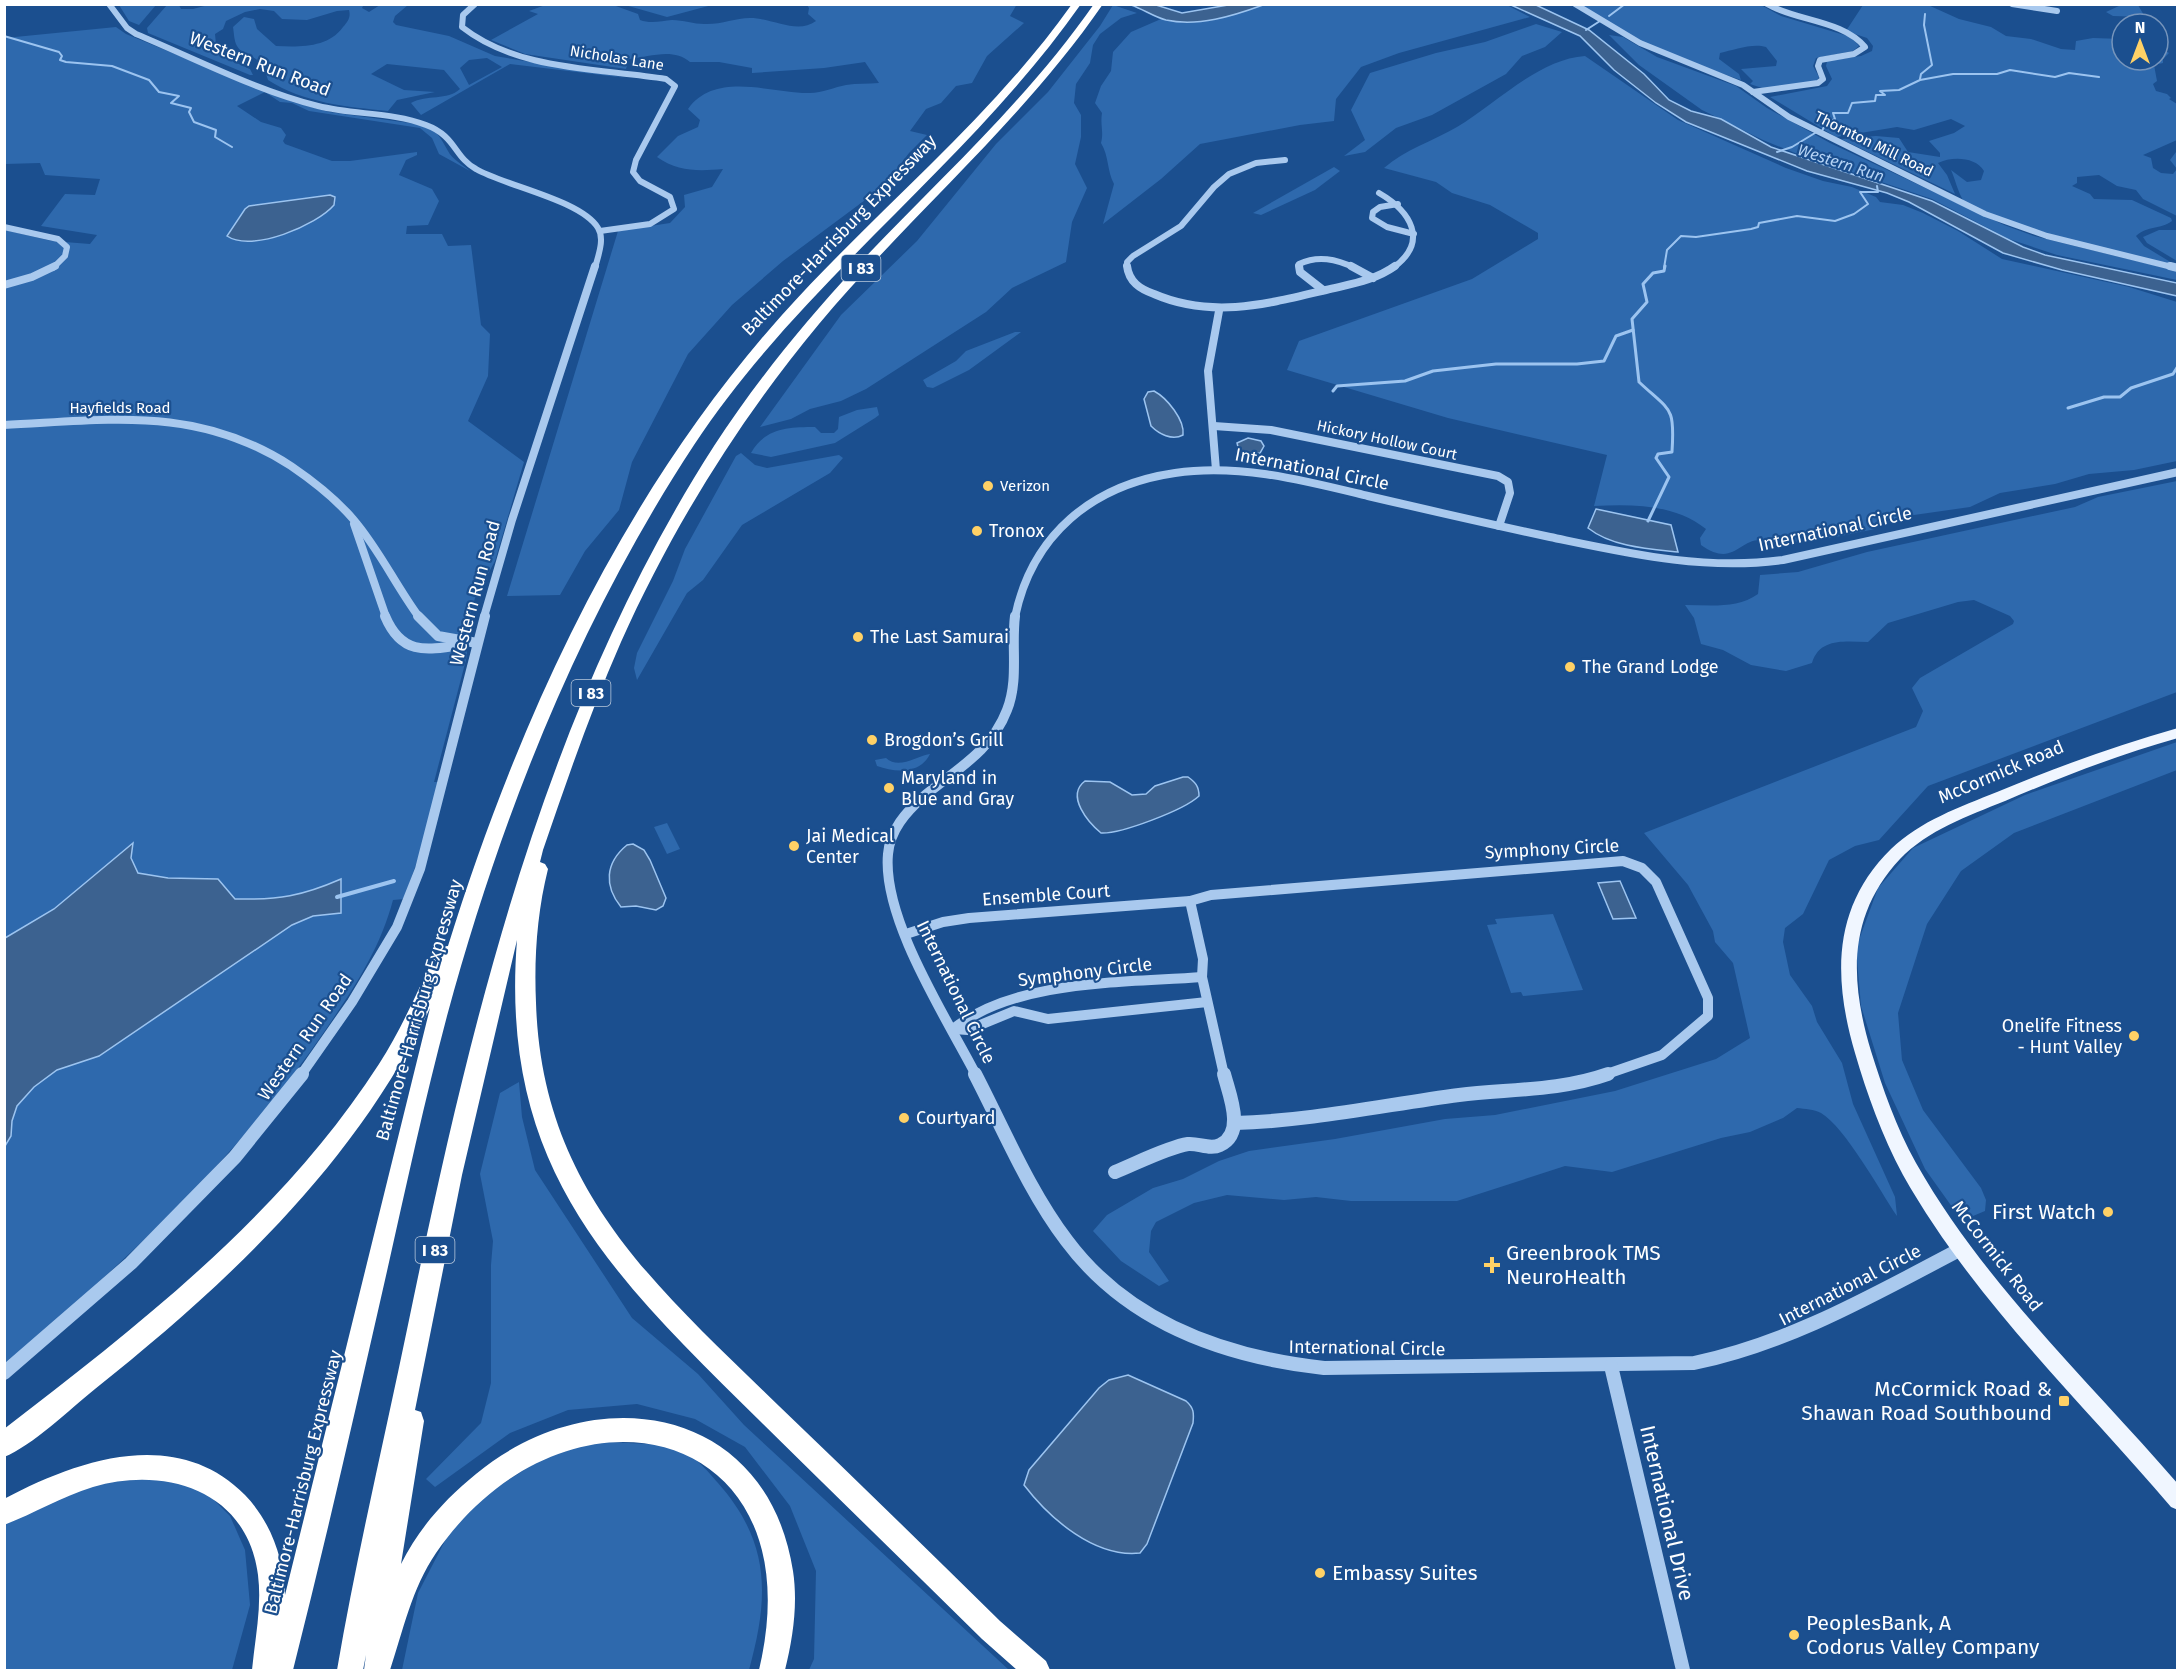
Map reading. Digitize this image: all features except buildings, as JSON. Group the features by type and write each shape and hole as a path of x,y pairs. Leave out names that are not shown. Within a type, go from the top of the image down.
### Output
{"highway":[{"name":"Baltimore-Harrisburg Expressway","path":"280,1671 411,1119 448,977 474,892 525,752 574,643 638,524 688,444 773,331 854,246 1011,91 1054,40 1077,4"},
{"name":"I 83","path":"350,1671 479,1043 539,833 573,737 613,643 671,529 731,431 772,373 822,311 1013,115 1062,58 1099,5"},
{"path":"539,833 547,840 535,882 528,940 525,1019 527,1039 537,1097 549,1135 583,1208 634,1280 659,1306 974,1613 1037,1671"},
{"path":"4,1445 174,1311 249,1241 312,1173 386,1071 409,1031 474,892"},
{"path":"371,1671 406,1461 432,1263"},
{"path":"377,1671 400,1595 418,1558 436,1531 460,1504 505,1467 554,1441 600,1429 623,1428 668,1433 715,1456 747,1488 760,1509 778,1558 782,1586 782,1618 772,1671"},
{"path":"4,1512 54,1486 112,1469 161,1468 206,1481 240,1505 255,1527 265,1553 271,1573 273,1596 265,1671"}],"main road":[{"name":"McCormick Road","path":"2178,734 2067,769 1937,823 1897,852 1870,884 1859,905 1847,954 1847,982 1865,1064 1900,1153 1929,1206 1959,1250 1997,1297 2178,1500"}],"street":[{"name":"Western Run Road","path":"4,1373 131,1263 202,1191 286,1095 352,1002 397,927 414,889 477,643 512,520 595,267 600,231 594,220 585,214 490,176 465,163 452,141 440,130 409,120 326,108 291,97 136,34 127,28 109,4"},
{"name":"Nicholas Lane","path":"475,4 463,15 462,27 474,38 498,48 539,60 666,79 675,86 636,160 633,172 640,181 670,197 675,204 674,209 663,219 653,223 600,231"},
{"name":"Thornton Mill Road","path":"1575,4 1662,54 1731,79 1789,117 2002,221 2048,236 2178,268"},
{"path":"1753,92 1818,83 1823,79 1818,66 1820,60 1860,52 1865,47 1862,41 1852,35 1786,15 1767,4"},
{"path":"2012,4 2057,11"},
{"path":"1285,160 1257,162 1231,173 1215,185 1194,215 1180,228 1127,262 1126,272 1129,280 1174,303 1219,311 1253,308 1373,278 1400,263 1408,252 1414,234 1405,212 1398,204 1379,193"},
{"path":"1398,204 1380,207 1373,212 1372,218 1387,227 1414,234"},
{"path":"4,227 58,239 67,247 64,258 48,270 4,285"},
{"path":"1323,290 1300,272 1299,264 1313,258 1328,258 1373,278"},
{"path":"1216,470 1208,371 1219,311"},
{"name":"Hayfields Road","path":"4,425 157,421 212,429 234,436 273,456 319,488 352,518 374,545 429,630 449,640 477,643"},
{"name":"Hickory Hollow Court","path":"1214,426 1271,430 1498,476 1508,482 1510,493 1499,526"},
{"name":"International Circle","path":"1959,1250 1789,1336 1753,1350 1694,1363 1611,1366 1324,1368 1297,1366 1236,1355 1179,1332 1156,1319 1109,1286 1068,1243 1037,1192 906,934 890,882 891,841 911,809 977,755 1001,724 1013,692 1016,610 1024,584 1045,546 1077,510 1114,489 1159,475 1216,470 1270,476 1664,560 1707,564 1762,564 2178,472"},
{"path":"352,518 361,550 393,635 410,646 422,648 477,643"},
{"name":"Symphony Circle","path":"1190,901 1233,892 1623,861 1642,868 1656,882 1708,998 1707,1016 1704,1022 1662,1055 1579,1084 1462,1095 1269,1122 1235,1123"},
{"path":"1115,1172 1189,1144 1211,1147 1221,1145 1233,1133 1235,1123 1207,1002 1202,977 1203,960 1190,901"},
{"name":"Ensemble Court","path":"906,934 943,922 969,918 1190,901"},
{"name":"Symphony Circle","path":"953,1029 968,1030 1011,1006 1043,992 1202,977"},
{"name":"Symphony Circle","path":"1011,1006 1048,1019 1207,1002"},
{"name":"International Drive","path":"1611,1366 1683,1671"}],"shaded area":[{"path":"212,4 364,4 362,8 369,12 380,5 408,5 395,16 393,22 396,25 449,36 495,56 627,78 510,64 421,115 411,103 449,95 460,89 444,70 387,64 371,74 404,90 435,92 397,100 388,111 326,103 296,94 268,80 261,64 237,46 233,27 244,17 254,19 257,29 276,46 313,45 322,43 337,34 349,19 349,10 337,11 307,20 282,19 274,11 260,9 245,12 226,21 223,29 215,34 217,54 250,69 253,75 250,75 148,33 147,28 167,5 179,5 181,9 193,9","holes":["487,58 502,67 469,85 460,68 469,60"]},
{"path":"548,4 613,5 638,14 640,20 648,22 672,20 710,24 750,18 801,26 816,21 808,14 807,5 1017,4 1010,16 1024,23 987,56 972,83 956,86 941,103 926,109 910,131 927,135 909,153 884,186 783,261 732,305 688,354 632,462 619,510 585,551 560,595 507,596 618,231 670,223 685,207 684,195 712,187 723,169 681,168 657,157 678,136 698,127 700,120 688,109 700,97 714,90 729,87 810,93 850,84 879,83 865,62 824,68 752,73 752,68 719,62 690,62 676,55 661,54 629,59 626,69 525,54 491,40 538,14 529,11"},
{"path":"1255,4 1505,4 1530,17 1399,53 1361,67 1336,99 1334,121 1300,125 1200,144 1161,179 1103,224 1114,184 1101,143 1102,113 1095,103 1101,86 1111,71 1113,52 1131,32 1161,19 1186,23"},
{"path":"119,5 156,5 139,25 129,21"},
{"path":"625,5 712,5 667,17"},
{"path":"1113,5 1137,13 1121,18 1100,34 1093,45 1090,63 1076,84 1074,103 1081,115 1081,137 1075,164 1087,188 1072,222 1066,262 1012,288 986,312 866,389 841,401 810,409 791,419 760,427 841,315 917,241 996,144 1048,92 1100,26"},
{"path":"1131,5 1156,5 1182,13 1228,5 1263,5 1203,21 1178,22 1157,17"},
{"path":"1511,5 1536,5 1589,30 1644,74 1669,100 1691,111 1721,119 1771,147 1932,201 2023,247 2045,255 2177,283 2177,296 2062,270 2003,253 1909,202 1887,193 1807,171 1686,122 1656,103 1614,70 1580,36"},
{"path":"1761,5 1781,16 1851,37 1859,46 1853,51 1816,58 1813,66 1819,77 1816,82 1765,89 1750,84 1753,81 1741,69 1776,66 1777,61 1766,47 1749,46 1720,53 1719,59 1739,74 1741,80 1660,52 1581,6"},
{"path":"1863,5 1928,5 1959,19 1991,27 2006,36 2031,39 2061,49 2075,50 2076,41 2110,39 2110,72 2155,72 2157,81 2153,84 2156,91 2167,94 2171,98 2169,99 2177,104 2177,140 2143,155 2151,158 2153,168 2161,173 2173,174 2177,169 2177,216 2143,199 2136,190 2117,186 2099,175 2077,177 2077,183 2072,186 2090,194 2094,199 2132,200 2171,218 2172,221 2168,224 2145,230 2136,236 2144,246 2177,266 2030,228 1976,209 1963,200 1951,170 1967,182 1981,180 1984,171 1970,160 1950,159 1938,163 1947,175 1955,194 1841,139 1876,136 1899,138 1908,152 1940,157 1940,153 1929,141 1954,133 1965,126 1951,119 1914,130 1897,127 1836,137 1770,97 1827,86 1832,79 1826,66 1827,61 1861,56 1872,51 1873,46 1867,38 1846,31"},
{"path":"2121,5 2138,5 2142,12 2110,12 2110,14 2106,12"},
{"path":"1536,24 1562,32 1545,47 1522,56 1506,74 1432,115 1396,128 1365,152 1344,156 1365,140 1351,110 1370,73 1436,53 1485,42"},
{"path":"116,27 126,34 293,102 329,112 417,124 437,133 452,157 470,171 439,154 432,138 420,128 309,111 292,103 280,102 265,92 237,106 261,122 281,128 286,135 283,141 285,144 332,161 350,161 417,152 417,155 406,160 399,175 432,189 439,201 428,225 407,226 406,234 442,234 448,246 471,245 481,325 490,334 488,376 468,421 524,462 495,561 475,598 466,631 467,656 434,782 438,782 425,838 404,899 393,900 381,935 365,968 292,1076 217,1165 136,1248 5,1363 5,230 52,241 90,244 97,235 41,226 65,194 95,195 100,179 45,175 40,163 5,164 5,38"},
{"path":"1609,35 1623,37 1657,57 1736,86 1767,108 1830,143 2004,225 2034,236 2177,271 2177,280 2057,255 2009,239 1932,199 1763,140 1702,110 1639,65"},
{"path":"1585,56 1678,120 1786,168 1823,181 1852,187 1876,197 1880,202 1903,205 1923,213 1958,231 2002,259 2129,287 2177,302 2177,461 2134,470 2089,474 2055,484 2000,493 1970,507 1900,517 1875,529 1831,538 1782,543 1773,547 1767,541 1758,540 1730,553 1722,554 1701,545 1700,538 1706,529 1681,515 1653,507 1594,506 1607,455 1448,418 1287,370 1299,341 1472,279 1538,239 1538,233 1490,205 1452,193 1436,182 1384,168 1410,151 1457,127 1534,74 1568,59"},
{"path":"2177,142 2177,169 2170,160 2176,152"},
{"path":"1334,167 1340,171 1315,190 1261,215 1253,213"},
{"path":"330,195 335,197 334,205 314,221 299,228 267,239 252,241 227,236 249,206"},
{"path":"2159,230 2177,230 2177,261 2147,243 2143,237"},
{"path":"1015,332 1021,332 969,370 933,388 927,387 923,380 956,361 966,351"},
{"path":"1154,391 1178,416 1183,435 1166,436 1151,426 1144,399 1148,392"},
{"path":"877,407 879,415 835,443 771,457 751,453 763,438 778,431 815,427 821,433 834,433 838,429 839,417 857,410"},
{"path":"1248,438 1261,441 1264,446 1260,453 1250,455 1239,451 1237,443"},
{"path":"741,453 755,465 767,468 839,455 843,458 830,473 742,525 703,580 687,593 637,680 634,668 637,653 673,581 685,549 736,456"},
{"path":"2177,481 2177,692 1928,786 1879,840 1855,846 1829,860 1803,914 1785,928 1783,942 1790,975 1812,1006 1817,1022 1842,1063 1853,1104 1895,1197 1897,1216 1841,1131 1821,1113 1797,1108 1783,1118 1750,1132 1721,1138 1612,1172 1565,1166 1457,1201 1351,1201 1316,1197 1284,1200 1227,1195 1194,1203 1156,1222 1151,1231 1149,1252 1169,1281 1159,1286 1121,1261 1093,1231 1107,1215 1153,1188 1183,1179 1219,1161 1249,1151 1335,1139 1445,1119 1495,1115 1615,1091 1716,1059 1750,1038 1733,963 1715,942 1713,931 1688,885 1644,833 1916,727 1923,711 1912,688 1920,678 2013,624 2014,621 2010,616 1974,600 1958,602 1888,623 1868,642 1843,642 1827,645 1816,655 1812,663 1786,671 1751,665 1723,650 1701,644 1694,618 1685,605 1723,605 1741,602 1758,594 1760,575 1798,572 1867,552 2075,507 2098,497"},
{"path":"1596,509 1671,525 1678,552 1631,546 1598,534 1588,528"},
{"path":"2177,742 2177,770 2014,833 1961,871 1927,924 1898,1013 1902,1060 1923,1110 1981,1188 1986,1200 1985,1211 1973,1216 1955,1211 1925,1169 1885,1083 1861,1006 1856,948 1878,888 1913,848 2025,795"},
{"path":"930,754 920,765 899,771 877,766 875,760 886,758 902,763"},
{"path":"1188,777 1195,783 1199,796 1167,814 1123,830 1101,833 1085,816 1078,801 1079,787 1085,781 1110,782 1132,795 1146,794 1155,786"},
{"path":"667,823 680,849 667,854 654,827"},
{"path":"133,843 131,858 138,873 168,878 218,879 235,899 290,896 341,879 341,913 313,916 292,925 99,1056 57,1070 34,1087 17,1106 12,1121 11,1136 5,1146 5,938 54,909"},
{"path":"633,844 644,850 666,898 663,906 656,910 636,906 621,907 612,891 609,875 614,859 627,845"},
{"path":"1620,881 1636,918 1613,919 1598,883"},
{"path":"1553,914 1583,990 1523,996 1521,992 1511,993 1487,925 1497,924 1495,919"},
{"path":"519,1082 522,1117 535,1170 632,1318 698,1374 744,1425 1009,1670 809,1670 814,1659 816,1571 790,1506 745,1447 695,1419 637,1404 568,1410 510,1433 435,1487 426,1479 481,1423 491,1383 493,1241 480,1174 500,1093"},
{"path":"1128,1375 1186,1401 1193,1413 1193,1423 1147,1544 1140,1553 1123,1553 1090,1543 1060,1523 1024,1485 1029,1470 1099,1388 1109,1380"},
{"path":"599,1441 658,1445 682,1450 704,1468 735,1505 748,1527 761,1572 760,1618 749,1670 402,1670 418,1593 448,1535 480,1498 557,1449"},
{"path":"172,1478 206,1492 230,1516 245,1550 250,1605 232,1670 5,1670 5,1523 96,1482"}],"waterway":[{"path":"1609,16 1625,4"},
{"path":"1920,79 1921,74 1932,65 1924,25 1925,14"},
{"path":"1586,30 1600,21"},
{"path":"4,36 59,52 62,56 60,60 66,62 112,66 149,80 159,92 179,96 171,103 191,108 189,112 194,122 216,130 215,137 232,147"},
{"path":"1822,131 1826,123 1835,119 1833,113 1848,113 1852,103 1875,101 1876,95 1885,95 1880,91 1899,90 1920,80 1953,74 1997,74 2010,70 2055,77 2069,73 2099,77"},
{"name":"Western Run","path":"1777,152 1792,147 1815,133"},
{"name":"Western Run","path":"1664,268 1667,250 1681,236 1696,237 1751,229 1758,227 1759,223 1797,216 1835,221 1854,214 1868,204 1860,192 1878,192 1877,186"},
{"path":"1648,521 1669,477 1656,458 1658,454 1672,452 1673,426 1669,411 1639,382 1632,319 1647,302 1643,284 1653,273 1664,271 1665,266"},
{"path":"1333,391 1337,386 1405,381 1433,371 1496,364 1577,364 1604,361 1616,336 1633,330"},
{"path":"2068,408 2104,397 2120,397 2131,388 2173,374 2178,366"},
{"path":"337,897 394,881"}],"place":[{"name":"Verizon","path":"988,486"},
{"name":"Tronox","path":"977,531"},
{"name":"The Last Samurai","path":"858,637"},
{"name":"The Grand Lodge","path":"1570,667"},
{"name":"Brogdon’s Grill","path":"872,740"},
{"name":"Maryland in Blue and Gray","path":"889,788"},
{"name":"Jai Medical Center","path":"794,846"},
{"name":"Onelife Fitness - Hunt Valley","path":"2134,1036"},
{"name":"Courtyard","path":"904,1118"},
{"name":"First Watch","path":"2108,1212"},
{"name":"Greenbrook TMS NeuroHealth","path":"1492,1265"},
{"name":"McCormick Road & Shawan Road Southbound","path":"2064,1401"},
{"name":"Embassy Suites","path":"1320,1573"},
{"name":"PeoplesBank, A Codorus Valley Company","path":"1794,1635"}]}
